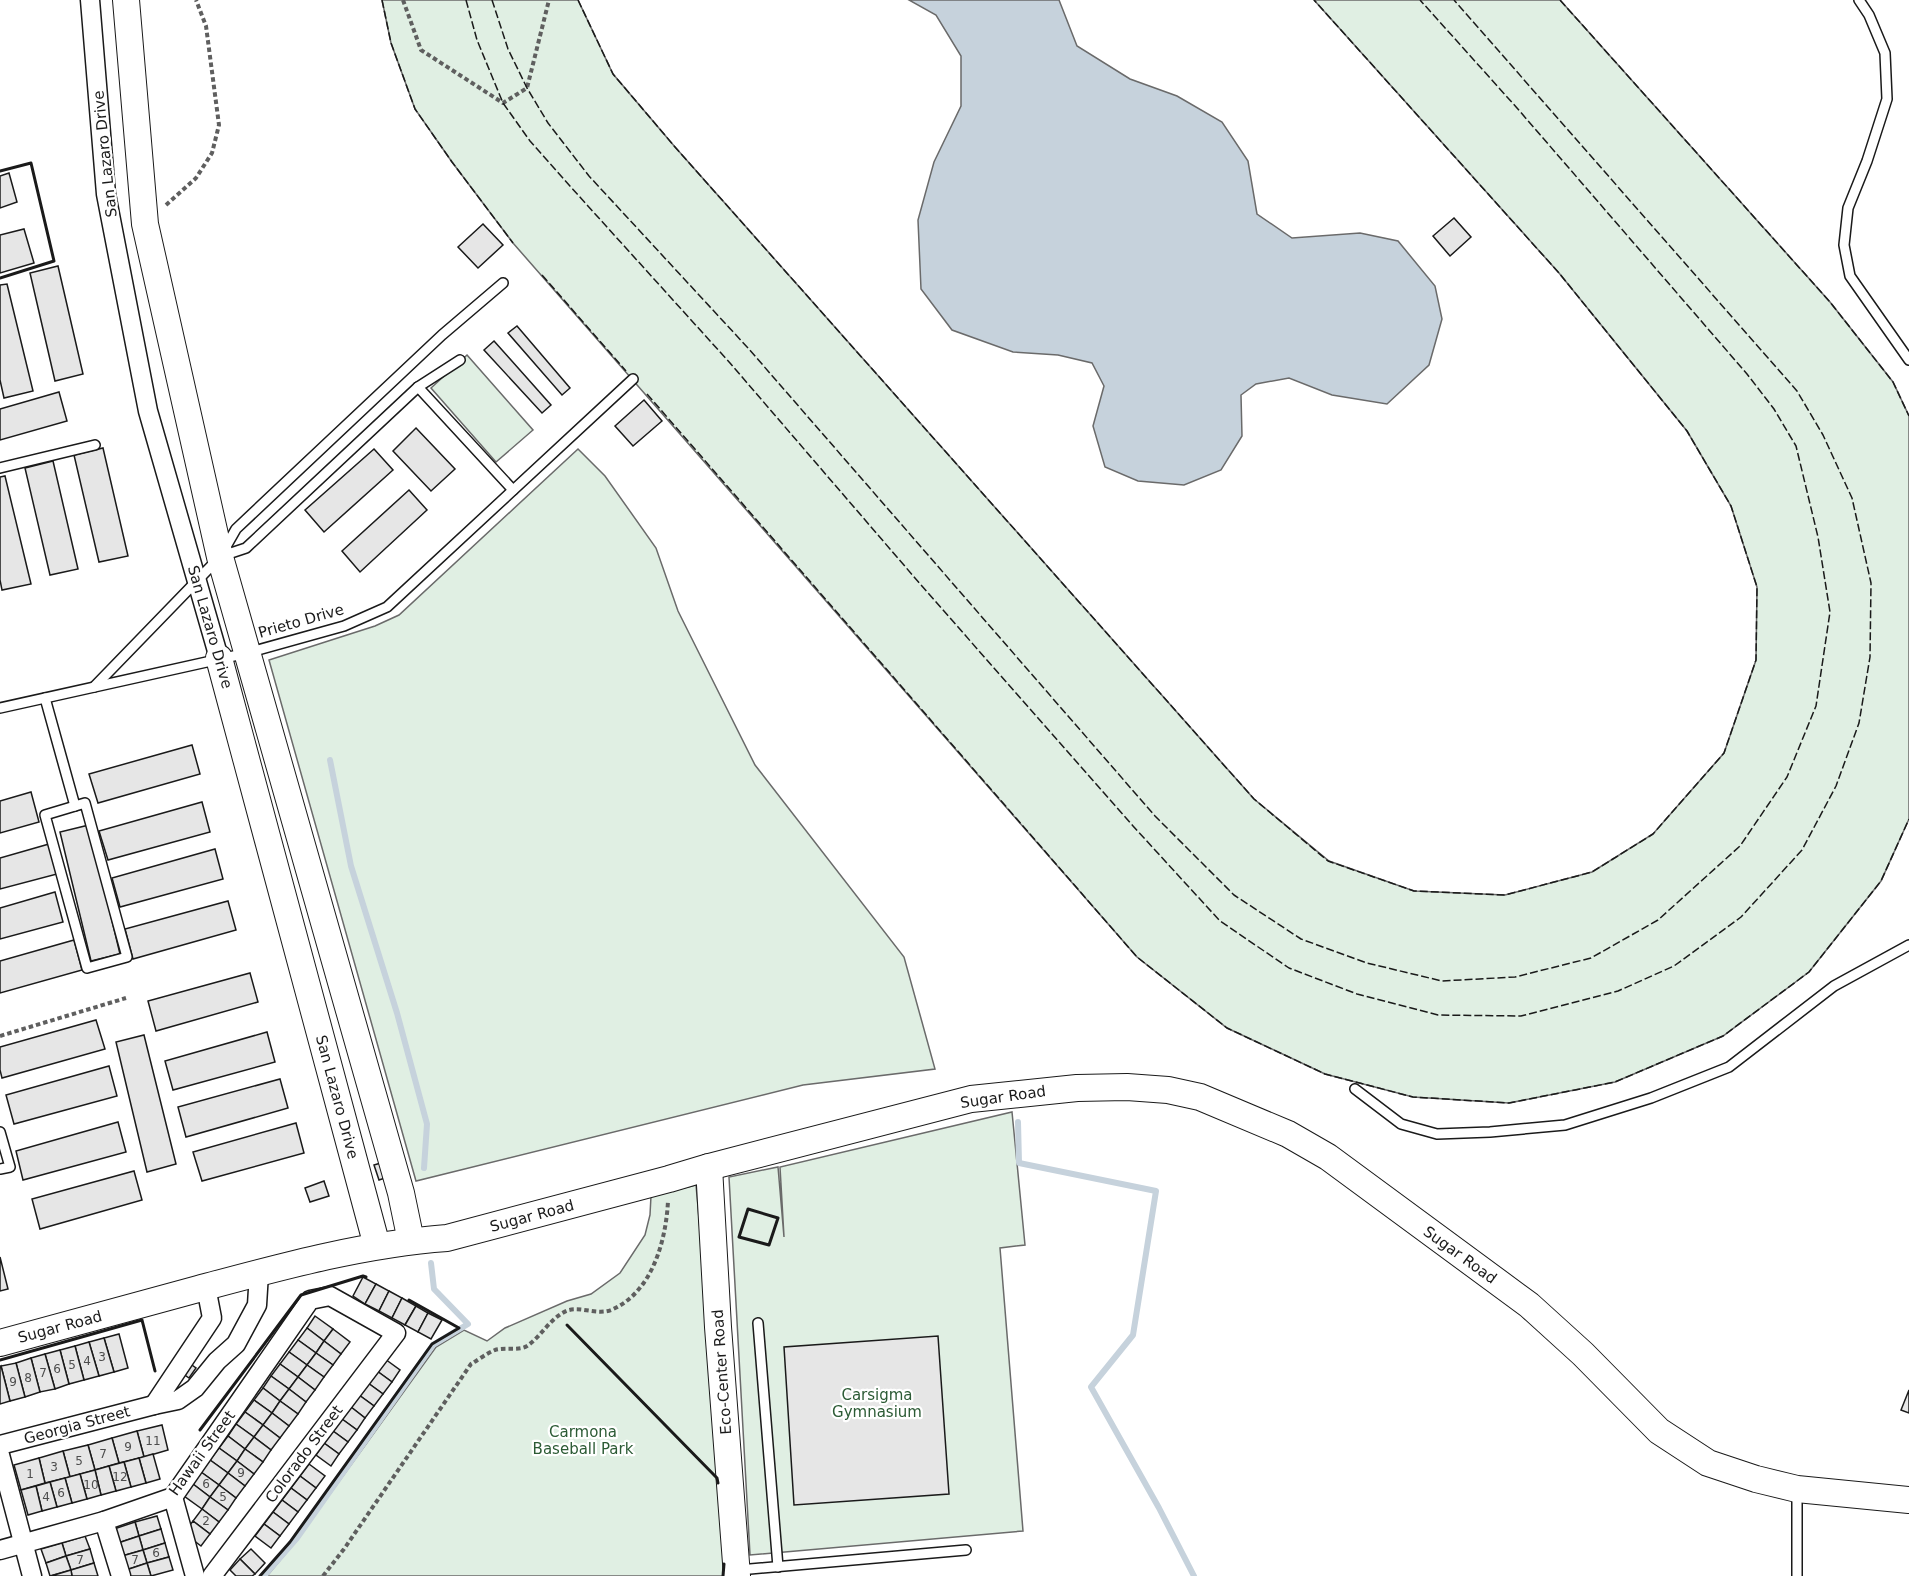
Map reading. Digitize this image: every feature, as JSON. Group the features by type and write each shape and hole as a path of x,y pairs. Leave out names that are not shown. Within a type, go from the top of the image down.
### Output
{"street":[{"name":"San Lazaro Drive","path":"90,0 106,194 148,411 219,658 377,1246"},
{"name":"San Lazaro Drive","path":"126,0 145,224 219,557 401,1193 411,1241"},
{"name":"Sugar Road","path":"0,1343 259,1272 377,1246 447,1238 971,1099 1077,1088 1127,1087 1168,1090 1200,1097 1288,1134 1337,1164 1529,1305 1583,1354 1659,1431 1708,1463 1756,1479 1797,1489 1909,1500"},
{"name":"Eco-Center Road","path":"709,1167 718,1327 737,1573"},
{"path":"193,1345 217,1362 236,1344 257,1305 259,1272"},
{"path":"154,1404 212,1318 206,1287"},
{"name":"Hawaii Street","path":"0,1550 104,1521 173,1497 310,1300 330,1296 396,1332"},
{"name":"Colorado Street","path":"212,1576 396,1332"},
{"name":"Georgia Street","path":"0,1445 154,1404 178,1400 195,1388 217,1362"},
{"path":"0,1455 32,1576"},
{"path":"173,1497 195,1576"},
{"path":"104,1521 121,1576"}],"lane":[{"path":"1859,0 1869,15 1885,52 1887,99 1867,161 1848,208 1844,245 1850,276 1909,360"},
{"path":"94,687 219,557 236,529 442,335 503,283"},
{"path":"219,557 246,548 418,387 460,360"},
{"name":"Prieto Drive","path":"0,708 247,653 344,626 387,607 633,379"},
{"path":"418,387 513,490"},
{"path":"0,468 94,445"},
{"path":"45,698 75,806"},
{"path":"85,803 127,957 87,968 45,815 75,806 85,803"},
{"path":"1355,1089 1401,1124 1437,1134 1565,1125 1652,1098 1729,1068 1834,986 1909,945"},
{"path":"0,1132 10,1167 0,1170"},
{"path":"758,1323 778,1567"},
{"path":"1797,1489 1797,1576"},
{"path":"737,1573 778,1567 966,1550"}],"path":[{"path":"145,224 196,178 212,153 219,125 206,26 196,0"},
{"path":"403,0 421,50 503,103 527,87 549,0"},
{"path":"0,1036 126,998"},
{"path":"323,1576 471,1364 495,1350 526,1347 555,1319 570,1310 609,1311 632,1297 645,1283 660,1248 668,1215 669,1179"}],"green space":[{"path":"382,0 578,0 613,74 675,147 1254,799 1329,861 1414,891 1505,895 1592,872 1653,834 1724,753 1756,660 1757,587 1731,506 1687,431 1559,273 1314,0 1560,0 1830,302 1893,382 1909,416 1909,819 1881,881 1809,972 1723,1036 1615,1082 1509,1103 1413,1097 1325,1074 1227,1028 1137,957 513,243 415,109 391,43"},
{"path":"467,355 533,430 496,462 431,388"},
{"path":"578,449 605,476 656,548 678,611 755,765 904,957 935,1069 803,1085 416,1181 269,660 375,626 399,615"},
{"name":"Carsigma Gymnasium","path":"1012,1112 1025,1245 1000,1248 1023,1531 750,1555 729,1177 778,1167 784,1237 780,1167"},
{"name":"Carmona Baseball Park","path":"696,1185 731,1576 267,1576 296,1541 436,1347 464,1330 487,1341 505,1328 567,1301 591,1294 620,1273 645,1235 650,1215 651,1196"}],"shaded area":[{"path":"909,0 1059,0 1077,46 1130,79 1177,96 1222,122 1248,161 1257,214 1292,238 1360,233 1398,241 1435,286 1442,319 1429,365 1387,404 1332,395 1289,378 1256,384 1241,395 1242,436 1221,470 1184,485 1138,481 1105,467 1093,426 1104,386 1092,363 1058,355 1013,352 952,330 921,289 918,220 934,162 961,106 961,56 936,15"}],"building":[{"path":"9,173 17,202 0,208 0,176"},
{"path":"1454,218 1471,237 1450,256 1433,236"},
{"path":"483,224 503,245 478,268 458,247"},
{"path":"24,229 34,263 0,273 0,235"},
{"path":"58,266 83,374 55,381 30,273"},
{"path":"7,284 33,391 4,398 0,380 0,285"},
{"path":"517,326 570,388 562,395 508,333"},
{"path":"494,341 551,405 542,413 484,350"},
{"path":"59,392 67,421 0,440 0,409"},
{"path":"644,400 662,421 633,446 615,426"},
{"path":"416,428 455,469 431,491 393,451"},
{"path":"103,448 128,556 99,562 74,455"},
{"path":"374,449 393,470 324,532 305,510"},
{"path":"53,461 78,569 50,575 25,468"},
{"path":"5,476 31,584 2,590 0,580 0,477"},
{"path":"409,490 427,510 360,572 342,551"},
{"path":"192,745 200,774 98,803 89,774"},
{"path":"31,792 39,822 0,833 0,801"},
{"path":"202,802 210,832 108,860 99,831"},
{"path":"89,825 120,954 91,961 60,832"},
{"path":"49,844 57,874 0,889 0,858"},
{"path":"215,849 223,879 120,907 112,878"},
{"path":"55,892 63,922 0,939 0,908"},
{"path":"228,901 236,930 133,959 125,929"},
{"path":"74,940 82,970 0,993 0,961"},
{"path":"250,973 258,1002 156,1031 148,1001"},
{"path":"96,1020 105,1049 2,1078 0,1047"},
{"path":"267,1032 275,1062 173,1090 165,1061"},
{"path":"144,1035 176,1164 147,1172 116,1042"},
{"path":"109,1066 117,1096 14,1124 6,1095"},
{"path":"280,1079 288,1108 186,1137 178,1107"},
{"path":"118,1122 126,1152 23,1180 16,1151"},
{"path":"296,1123 304,1153 202,1181 193,1152"},
{"path":"384,1162 388,1177 379,1180 374,1165"},
{"path":"134,1171 142,1200 40,1229 32,1199"},
{"path":"324,1181 329,1196 310,1202 305,1188"},
{"path":"0,1257 8,1289 0,1291"},
{"path":"363,1277 376,1284 365,1304 353,1296"},
{"path":"376,1284 389,1291 379,1311 365,1304"},
{"path":"389,1291 402,1298 392,1318 379,1311"},
{"path":"402,1298 416,1306 405,1325 392,1318"},
{"path":"416,1306 428,1313 418,1332 405,1325"},
{"path":"428,1313 442,1320 431,1339 418,1332"},
{"path":"315,1316 333,1329 324,1341 307,1328"},
{"path":"307,1328 324,1341 316,1353 298,1340"},
{"path":"333,1329 350,1342 341,1354 324,1341"},
{"path":"119,1334 128,1368 114,1372 104,1338"},
{"path":"938,1336 949,1494 794,1505 784,1347"},
{"path":"104,1338 114,1372 99,1376 89,1342"},
{"path":"298,1340 316,1353 307,1365 289,1352"},
{"path":"324,1341 341,1354 333,1365 316,1353"},
{"path":"89,1342 99,1376 84,1380 75,1346"},
{"path":"75,1346 84,1380 69,1384 60,1350"},
{"path":"60,1350 69,1384 55,1389 45,1354"},
{"path":"289,1352 307,1365 298,1377 280,1364"},
{"path":"316,1353 333,1365 324,1377 307,1365"},
{"path":"45,1354 55,1389 40,1392 31,1358"},
{"path":"31,1358 40,1392 25,1397 16,1363"},
{"path":"385,1359 400,1370 392,1382 377,1371"},
{"path":"16,1363 25,1397 10,1401 1,1366"},
{"path":"189,1363 196,1368 189,1378 182,1373"},
{"path":"280,1364 298,1377 289,1389 271,1376"},
{"path":"307,1365 324,1377 315,1390 298,1377"},
{"path":"0,1367 10,1401 0,1404"},
{"path":"377,1371 392,1382 383,1394 368,1383"},
{"path":"271,1376 289,1389 280,1401 263,1388"},
{"path":"298,1377 315,1390 306,1402 289,1389"},
{"path":"368,1383 383,1394 374,1406 359,1395"},
{"path":"263,1388 280,1401 272,1413 254,1400"},
{"path":"289,1389 306,1402 298,1414 280,1401"},
{"path":"1909,1390 1909,1413 1901,1410"},
{"path":"359,1395 374,1406 365,1418 351,1407"},
{"path":"254,1400 272,1413 263,1425 245,1412"},
{"path":"280,1401 298,1414 289,1426 272,1413"},
{"path":"351,1407 365,1418 357,1430 342,1419"},
{"path":"245,1412 263,1425 254,1437 236,1424"},
{"path":"272,1413 289,1426 280,1438 263,1425"},
{"path":"342,1419 357,1430 348,1442 333,1431"},
{"path":"236,1424 254,1437 245,1449 228,1436"},
{"path":"162,1425 168,1450 144,1457 137,1431"},
{"path":"263,1425 280,1438 271,1450 254,1437"},
{"path":"137,1431 144,1457 119,1463 112,1438"},
{"path":"333,1431 348,1442 339,1454 324,1443"},
{"path":"228,1436 245,1449 237,1461 219,1448"},
{"path":"254,1437 271,1450 263,1462 245,1449"},
{"path":"112,1438 119,1463 95,1470 88,1445"},
{"path":"324,1443 339,1454 331,1466 316,1455"},
{"path":"88,1445 95,1470 70,1477 63,1451"},
{"path":"219,1448 237,1461 228,1473 210,1460"},
{"path":"245,1449 263,1462 254,1474 237,1461"},
{"path":"63,1451 70,1477 45,1483 39,1458"},
{"path":"153,1454 160,1479 146,1483 139,1458"},
{"path":"39,1458 45,1483 21,1490 14,1465"},
{"path":"139,1458 146,1483 131,1487 124,1462"},
{"path":"210,1460 228,1473 219,1485 201,1472"},
{"path":"237,1461 254,1474 245,1486 228,1473"},
{"path":"124,1462 131,1487 116,1491 109,1466"},
{"path":"309,1464 325,1476 316,1488 300,1476"},
{"path":"109,1466 116,1491 101,1495 95,1470"},
{"path":"95,1470 101,1495 87,1499 80,1474"},
{"path":"201,1472 219,1485 210,1497 193,1484"},
{"path":"228,1473 245,1486 236,1498 219,1485"},
{"path":"80,1474 87,1499 72,1503 65,1478"},
{"path":"300,1476 316,1488 307,1500 291,1488"},
{"path":"65,1478 72,1503 57,1507 50,1482"},
{"path":"50,1482 57,1507 42,1511 36,1486"},
{"path":"193,1484 210,1497 202,1509 184,1496"},
{"path":"219,1485 236,1498 228,1510 210,1497"},
{"path":"36,1486 42,1511 28,1515 21,1490"},
{"path":"291,1488 307,1500 298,1512 282,1500"},
{"path":"210,1497 228,1510 219,1522 202,1509"},
{"path":"282,1500 298,1512 289,1524 273,1512"},
{"path":"202,1509 219,1522 210,1534 193,1521"},
{"path":"273,1512 289,1524 280,1536 264,1524"},
{"path":"157,1516 161,1529 139,1536 135,1522"},
{"path":"193,1521 210,1534 201,1546 184,1533"},
{"path":"135,1522 139,1536 118,1543 114,1529"},
{"path":"264,1524 280,1536 271,1548 255,1536"},
{"path":"161,1529 165,1543 143,1550 139,1536"},
{"path":"85,1536 90,1549 66,1556 62,1543"},
{"path":"139,1536 143,1550 122,1556 118,1543"},
{"path":"62,1543 66,1556 46,1563 41,1549"},
{"path":"165,1543 169,1557 147,1563 143,1550"},
{"path":"90,1549 94,1563 71,1570 66,1556"},
{"path":"251,1549 265,1563 255,1574 240,1559"},
{"path":"143,1550 147,1563 126,1570 122,1556"},
{"path":"66,1556 71,1570 50,1576 46,1563"},
{"path":"169,1557 173,1570 151,1576 147,1563"},
{"path":"240,1559 255,1574 236,1576 230,1570"},
{"path":"94,1563 98,1576 72,1576 71,1570"},
{"path":"147,1563 151,1576 128,1576 126,1570"},
{"path":"71,1570 72,1576 51,1576"}],"waterway":[{"path":"330,760 351,866 397,1013 427,1124 424,1168"},
{"path":"1018,1122 1019,1163 1156,1191 1133,1335 1091,1387 1159,1508 1194,1576"},
{"path":"264,1576 297,1538 433,1345 468,1324 434,1289 431,1263"}],"fence":[{"path":"382,0 391,43 415,109 513,243"},
{"path":"466,0 477,40 503,103 530,141 730,363 921,585 1133,826 1220,921 1289,968 1357,994 1438,1015 1521,1016 1618,991 1674,966 1741,917 1802,850 1836,786 1859,723 1870,657 1871,583 1852,498 1823,435 1797,391 1454,0"},
{"path":"492,0 508,49 527,88 548,123 589,176 748,348 1155,816 1234,895 1301,939 1367,963 1442,981 1515,977 1591,958 1658,920 1740,846 1787,777 1816,706 1830,612 1818,537 1796,446 1774,409 1747,374 1517,108 1420,0"},
{"path":"578,0 613,74 675,147 1254,799 1328,861 1414,891 1505,895 1592,872 1653,834 1724,753 1756,660 1757,587 1731,506 1687,431 1559,273 1314,0"},
{"path":"1560,0 1830,302 1893,382 1909,416"},
{"path":"542,275 626,371"},
{"path":"647,394 1137,957 1227,1028 1325,1074 1413,1097 1509,1103 1615,1082 1723,1036 1809,972 1881,881 1909,819"}],"wall":[{"path":"0,171 31,163 54,261 0,278"},
{"path":"748,1209 778,1218 769,1245 739,1237 748,1209"},
{"path":"200,1430 301,1295 366,1277"},
{"path":"260,1576 290,1542 432,1344 459,1328 409,1300"},
{"path":"0,1360 142,1320 155,1371"},
{"path":"567,1325 717,1478 718,1483"},
{"path":"723,1576 724,1564"}]}
